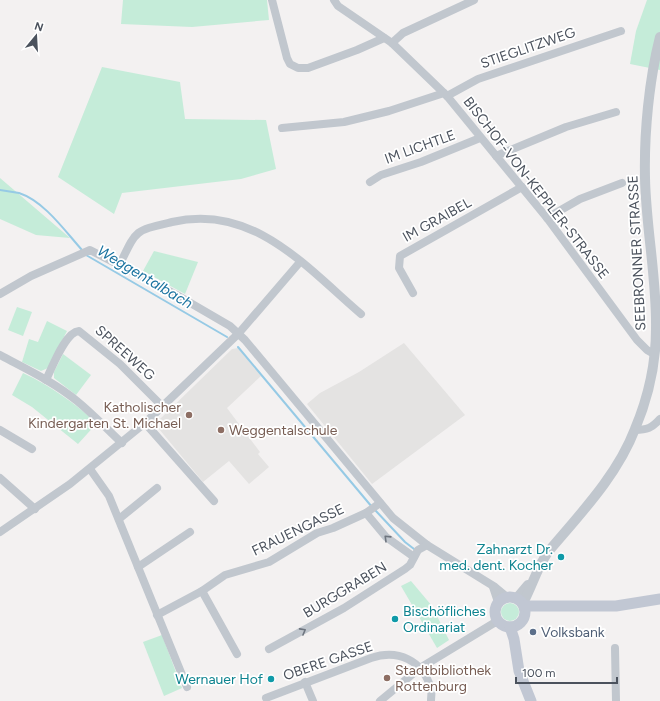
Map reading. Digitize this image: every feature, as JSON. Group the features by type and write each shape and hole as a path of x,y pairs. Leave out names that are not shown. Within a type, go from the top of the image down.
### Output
{"main road":[{"path":"531,701 519,671 514,639 494,611 516,603 555,606 616,606 660,599"},
{"path":"503,623 516,603"}],"street":[{"path":"272,0 287,58 290,64 298,68 308,68 357,50 384,38"},
{"name":"BISCHOF-VON-KEPPLER-STRASSE","path":"334,0 338,6 392,43 445,94 547,218 631,332 647,350 654,354"},
{"path":"392,43 403,33 474,0"},
{"name":"STIEGLITZWEG","path":"282,128 344,122 389,111 445,94 478,80 621,31"},
{"name":"SEEBRONNER STRASSE","path":"516,603 534,578 548,552 606,482 635,430 645,401 654,354 656,317 645,178 649,96 660,37"},
{"path":"496,156 566,127 616,112"},
{"name":"IM LICHTLE","path":"370,182 381,175 421,162 480,138"},
{"path":"547,218 580,199 622,182"},
{"name":"IM GRAIBEL","path":"413,293 399,268 400,256 522,187"},
{"path":"120,264 133,238 140,231 178,221 194,219 222,221 256,231 274,240 361,314"},
{"path":"0,294 31,276 81,253 93,250 175,294 239,334 373,508 386,537 414,556"},
{"path":"0,532 35,509 90,469 163,407 239,334 300,262"},
{"name":"SPREEWEG","path":"46,380 67,338 74,331 79,331 120,364 163,407"},
{"path":"0,356 46,380 77,401 122,443"},
{"path":"635,430 646,430 660,419"},
{"path":"145,423 214,501"},
{"path":"0,430 32,449"},
{"path":"90,469 109,496 187,687"},
{"path":"0,478 35,509"},
{"path":"119,519 158,488"},
{"path":"373,508 393,518 427,545 491,584 516,603"},
{"name":"FRAUENGASSE","path":"157,615 202,591 225,575 269,562 317,533 333,528 373,508"},
{"path":"138,567 190,532"},
{"name":"BURGGRABEN","path":"269,649 360,598 410,565 418,550 427,545"},
{"path":"202,591 237,654"},
{"path":"385,700 420,668 503,623"},
{"path":"615,648 616,701"},
{"name":"OBERE GASSE","path":"266,698 305,682 378,656 406,658 414,661 420,668"},
{"path":"420,668 431,688 431,701"},
{"path":"305,682 313,701"}],"shaded area":[{"path":"404,343 465,415 372,484 307,404 320,393 359,372"},
{"name":"Weggentalschule","path":"238,348 261,376 227,408 260,452 258,454 269,467 249,484 229,461 203,482 159,429 157,423 232,349"}],"green space":[{"path":"123,0 267,0 269,20 192,27 121,24"},
{"path":"647,0 660,0 660,70 630,64 636,31"},
{"path":"102,67 180,82 185,119 266,120 276,169 241,179 122,193 114,214 58,177"},
{"path":"0,178 70,238 36,235 0,219"},
{"path":"154,251 198,262 185,294 143,271"},
{"path":"17,307 32,312 23,336 8,330"},
{"path":"47,321 67,331 48,368 41,371 22,362 29,339 38,342"},
{"path":"63,354 91,375 76,395 54,378 54,372"},
{"path":"23,373 62,395 97,423 78,444 32,407 12,395"},
{"path":"411,581 432,606 449,640 437,648 401,586"},
{"path":"510,603 516,606 519,612 516,618 510,621 504,618 501,612 504,606"},
{"path":"162,635 182,688 164,696 143,642"}],"waterway":[{"name":"Weggentalbach","path":"0,190 19,193 37,203 54,217 82,250"},
{"name":"Weggentalbach","path":"86,255 227,337"},
{"name":"Weggentalbach","path":"238,347 372,507"},
{"name":"Weggentalbach","path":"375,510 405,542 414,549"}],"place":[{"name":"Katholischer Kindergarten St. Michael","path":"189,415"},
{"name":"Weggentalschule","path":"221,430"},
{"name":"Zahnarzt Dr. med. dent. Kocher","path":"561,557"},
{"name":"Bischöfliches Ordinariat","path":"395,619"},
{"name":"Volksbank","path":"533,632"},
{"name":"Stadtbibliothek Rottenburg","path":"387,678"},
{"name":"Wernauer Hof","path":"271,679"}]}
